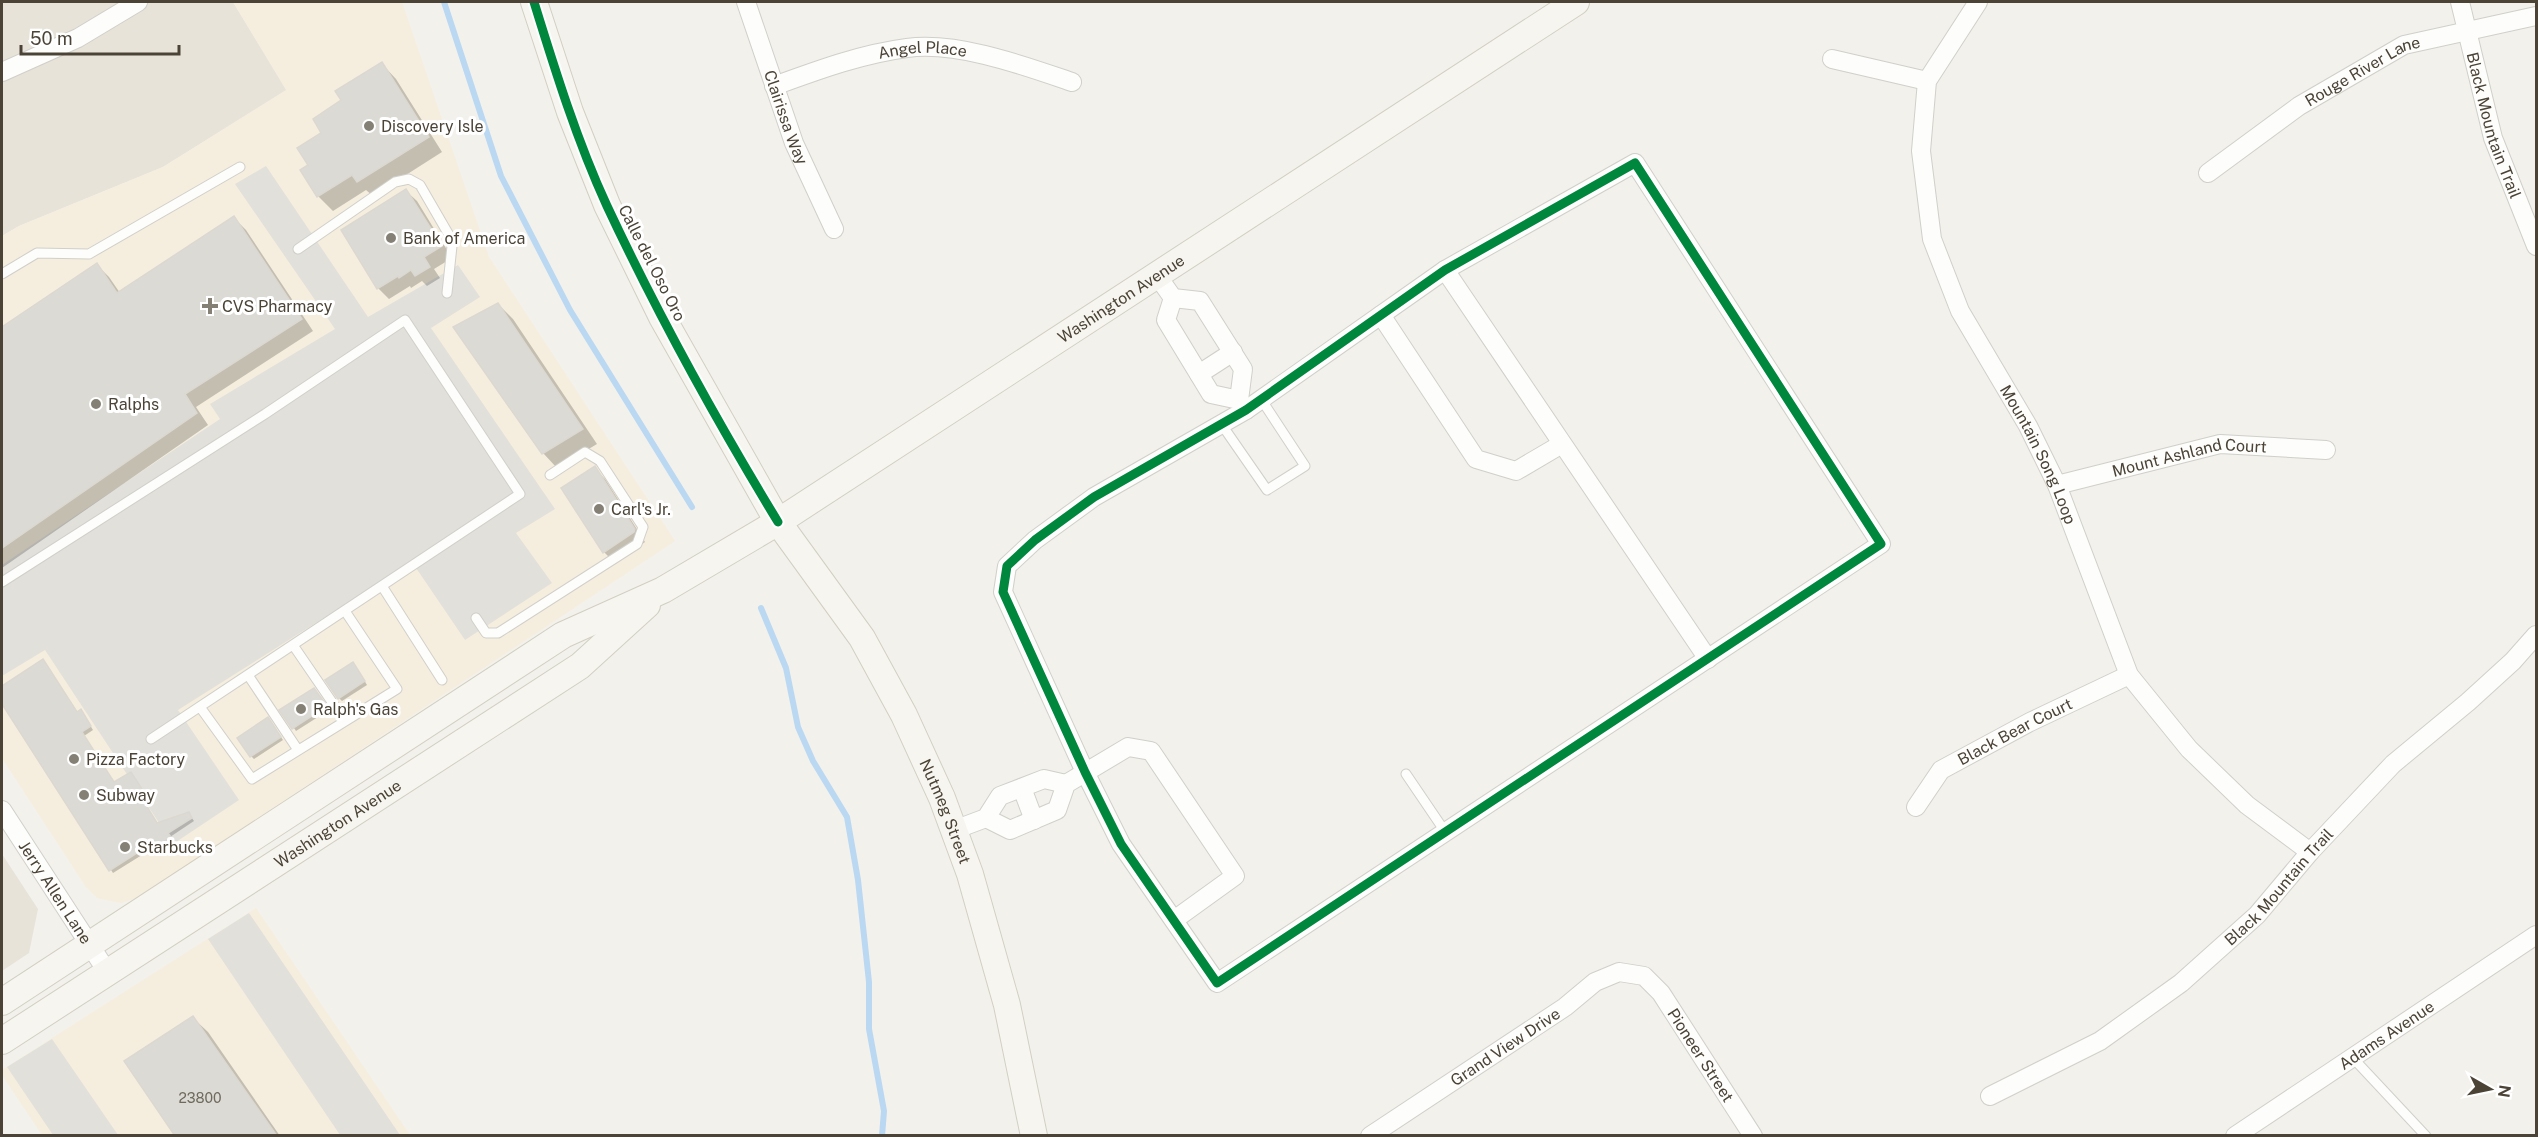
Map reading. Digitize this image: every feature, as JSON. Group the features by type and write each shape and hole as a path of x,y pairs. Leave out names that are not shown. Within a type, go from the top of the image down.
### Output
{"main road":[{"name":"Calle del Oso Oro","path":"534,2 570,112 607,205 662,317 778,522"},
{"name":"Washington Avenue","path":"2,1002 564,635 663,590 778,522 1576,2"},
{"name":"Nutmeg Street","path":"778,522 862,638 904,715 954,830 970,874 1007,1005 1034,1136"},
{"name":"Washington Avenue","path":"2,1041 580,666 663,590"},
{"path":"351,814 369,787 433,743 459,720 458,704"},
{"path":"217,903 230,881 260,856 300,830 316,797"}],"street":[{"path":"2,72 78,38 138,2"},
{"name":"Clairissa Way","path":"746,2 794,143 834,229"},
{"name":"Mountain Song Loop","path":"1978,2 1928,81 1921,151 1932,239 1960,311 2028,426 2057,485 2129,675 2189,750 2247,805 2310,852"},
{"name":"Black Mountain Trail","path":"2460,2 2493,138 2536,246"},
{"name":"Rouge River Lane","path":"2208,173 2299,106 2404,45 2536,15"},
{"name":"Angel Place","path":"774,86 844,61 909,48 958,50 1025,66 1072,82"},
{"path":"1832,59 1928,81"},
{"path":"1635,163 1881,544 1217,983 1121,844 1085,772 1003,592 1007,566 1035,540 1094,498 1222,425 1242,405 1261,399 1381,315 1445,270 1635,163"},
{"path":"1445,270 1708,659"},
{"path":"1156,274 1173,298 1200,301 1243,369 1242,405"},
{"path":"1173,298 1166,320 1211,394 1242,405"},
{"path":"1381,315 1476,459 1516,471 1562,444"},
{"path":"1199,374 1233,352"},
{"name":"Mount Ashland Court","path":"2057,485 2220,444 2326,450"},
{"name":"Black Mountain Trail","path":"1990,1095 2100,1041 2181,983 2257,915 2310,852 2393,764 2468,702 2513,661 2536,635"},
{"name":"Black Bear Court","path":"1916,807 1941,770 2030,722 2129,675"},
{"path":"986,818 1010,830 1057,810 1066,784 1128,747 1151,751 1235,876 1174,920"},
{"path":"954,830 986,818 1000,796 1044,779 1066,784"},
{"path":"1022,788 1034,820"},
{"name":"Jerry Allen Lane","path":"4,821 108,973"},
{"name":"Adams Avenue","path":"2235,1136 2536,935"},
{"name":"Grand View Drive","path":"1370,1136 1565,1007 1595,982 1619,972 1644,976"},
{"name":"Pioneer Street","path":"1644,976 1661,993 1753,1136"}],"lane":[{"path":"2,274 36,254 89,254 240,167"},
{"path":"298,249 395,182 409,179 420,185 449,235 452,246 447,293"},
{"path":"2,582 266,414 405,320 520,494 151,739"},
{"path":"1222,425 1267,490 1305,466 1261,399"},
{"path":"476,618 486,633 498,633 637,544 643,527 600,461 585,452 550,475"},
{"path":"382,586 442,680"},
{"path":"200,707 252,779 397,689 345,610"},
{"path":"293,645 345,721"},
{"path":"248,675 298,750"},
{"path":"1406,774 1446,832"},
{"path":"2352,1057 2426,1136"}],"shaded area":[{"path":"2,2 233,2 287,90 163,167 19,226 2,236"},
{"path":"233,2 402,2 489,257 675,541 139,897 121,903 97,898 86,887 2,758 2,236 19,226 163,167 286,90"},
{"path":"266,166 368,317 458,265 480,297 431,328 555,509 516,533 552,583 465,640 412,562 178,710 239,800 173,844 45,650 2,676 2,565 220,419 210,404 335,329 235,184"},
{"path":"2,854 38,909 29,953 2,971"},
{"path":"256,908 410,1135 42,1135 2,1075 2,1070"},
{"path":"249,913 400,1135 340,1135 208,939"},
{"path":"52,1039 118,1135 53,1135 7,1067"}],"building":[{"name":"Discovery Isle","path":"382,62 429,137 357,182 352,175 317,197 300,170 308,165 297,148 321,133 313,119 341,100 335,91"},
{"name":"Bank of America","path":"406,189 442,246 424,257 430,267 415,276 411,270 377,289 341,230"},
{"name":"Ralphs","path":"234,216 302,319 185,394 197,413 2,548 2,327 97,263 117,293"},
{"path":"498,303 583,429 542,454 453,327"},
{"name":"Carl's Jr.","path":"595,466 635,529 603,553 561,488"},
{"path":"43,659 77,712 81,709 91,726 82,732 114,782 131,772 144,792 140,795 157,823 189,812 192,818 168,833 171,837 157,846 154,842 109,871 2,704 2,686"},
{"path":"353,662 365,681 338,699 325,680"},
{"path":"314,688 327,706 292,729 279,710"},
{"path":"268,717 281,737 250,757 237,738"},
{"path":"193,1016 277,1136 175,1136 124,1061"}],"waterway":[{"path":"444,2 501,176 570,310 692,507"},
{"path":"761,608 786,668 798,727 813,761 847,817 858,880 869,982 869,1029 884,1111 882,1136"}],"cycle path":[{"path":"534,2 576,131 607,206 688,367 778,522"},
{"path":"1635,163 1881,544 1217,983 1121,844 1085,772 1003,592 1007,566 1035,540 1094,497 1246,410 1445,270 1635,163"}],"place":[{"name":"Discovery Isle","path":"369,126"},
{"name":"Bank of America","path":"391,238"},
{"name":"CVS Pharmacy","path":"210,306"},
{"name":"Ralphs","path":"96,404"},
{"name":"Carl's Jr.","path":"599,509"},
{"name":"Ralph's Gas","path":"301,709"},
{"name":"Pizza Factory","path":"74,759"},
{"name":"Subway","path":"84,795"},
{"name":"Starbucks","path":"125,847"}]}
